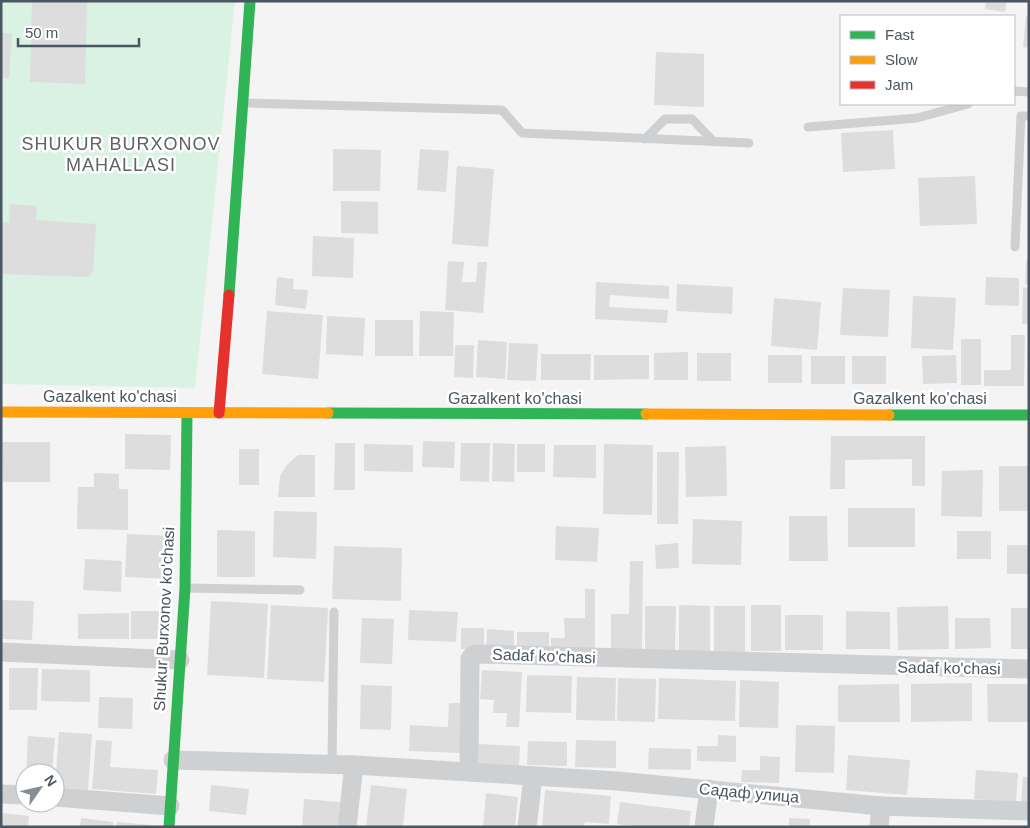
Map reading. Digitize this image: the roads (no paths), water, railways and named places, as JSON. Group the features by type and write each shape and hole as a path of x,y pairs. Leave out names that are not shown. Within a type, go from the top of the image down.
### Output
{"street":[{"path":"219,413 250,1"},
{"name":"Gazalkent ko'chasi","path":"1,412 1029,415"},
{"name":"Shukur Burxonov ko'chasi","path":"168,827 185,588 187,413"},
{"path":"1,652 180,660"},
{"name":"Sadaf ko'chasi","path":"469,772 470,659 474,655 1029,669"},
{"path":"173,760 354,764 469,772"},
{"path":"348,827 354,764"},
{"name":"Садаф улица","path":"469,772 617,781 881,806 1029,811"},
{"path":"527,827 533,777"},
{"path":"704,827 709,789"},
{"path":"1,794 15,795"},
{"path":"65,799 170,806"},
{"path":"879,827 881,806"}],"lane":[{"path":"1015,91 1029,92"},
{"path":"243,103 502,110 522,133 749,143"},
{"path":"808,127 917,118 964,105"},
{"path":"1015,247 1021,116 1029,116"},
{"path":"645,139 665,119 692,119 714,142"},
{"path":"185,588 300,590"},
{"path":"332,764 334,612"}],"district":[{"name":"SHUKUR BURXONOV MAHALLASI","path":"121,154"}]}
